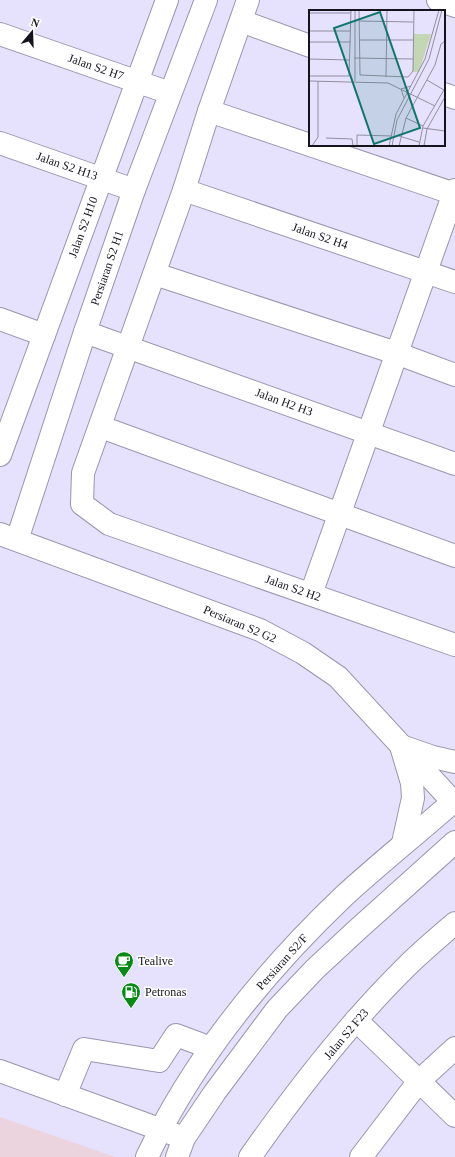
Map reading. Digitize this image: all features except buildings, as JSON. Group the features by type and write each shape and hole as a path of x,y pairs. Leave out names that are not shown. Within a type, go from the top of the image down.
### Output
{"street":[{"name":"Jalan S2 H10","path":"0,455 137,82 165,0"},
{"name":"Persiaran S2 H1","path":"9,537 86,332 134,190 206,0"},
{"path":"248,0 209,111 155,274 121,344 101,427 455,556"},
{"path":"438,0 455,6"},
{"path":"241,20 309,46"},
{"name":"Jalan S2 H7","path":"0,34 170,94"},
{"path":"445,94 455,98"},
{"path":"209,111 309,144"},
{"name":"Jalan S2 H13","path":"0,143 134,190"},
{"path":"312,594 396,353 455,193 314,146"},
{"name":"Jalan S2 H4","path":"184,190 455,282"},
{"path":"155,274 396,353 455,375"},
{"path":"0,319 44,335"},
{"name":"Jalan H2 H3","path":"86,332 455,464"},
{"name":"Jalan S2 H2","path":"101,427 83,474 82,504 109,524 455,645"},
{"name":"Persiaran S2 G2","path":"9,537 260,630 303,653 338,677 454,802"},
{"path":"401,746 433,758 455,762"},
{"path":"401,746 412,783 413,798 403,843"},
{"name":"Persiaran S2/F","path":"147,1157 160,1130 211,1048 284,956 345,895 403,843 454,802"},
{"path":"0,1071 160,1130 180,1147 215,1092 277,1009 352,935 455,842"},
{"name":"Jalan S2 F23","path":"250,1157 273,1125 356,1020 407,965 455,923"},
{"path":"356,1020 455,1116"},
{"path":"65,1095 84,1049 159,1061 176,1035 211,1048"},
{"path":"361,1157 419,1081 455,1048"}],"shaded area":[{"path":"0,1117 115,1157 0,1157"}],"place":[{"name":"Tealive","path":"124,978"},
{"name":"Petronas","path":"131,1009"}]}
